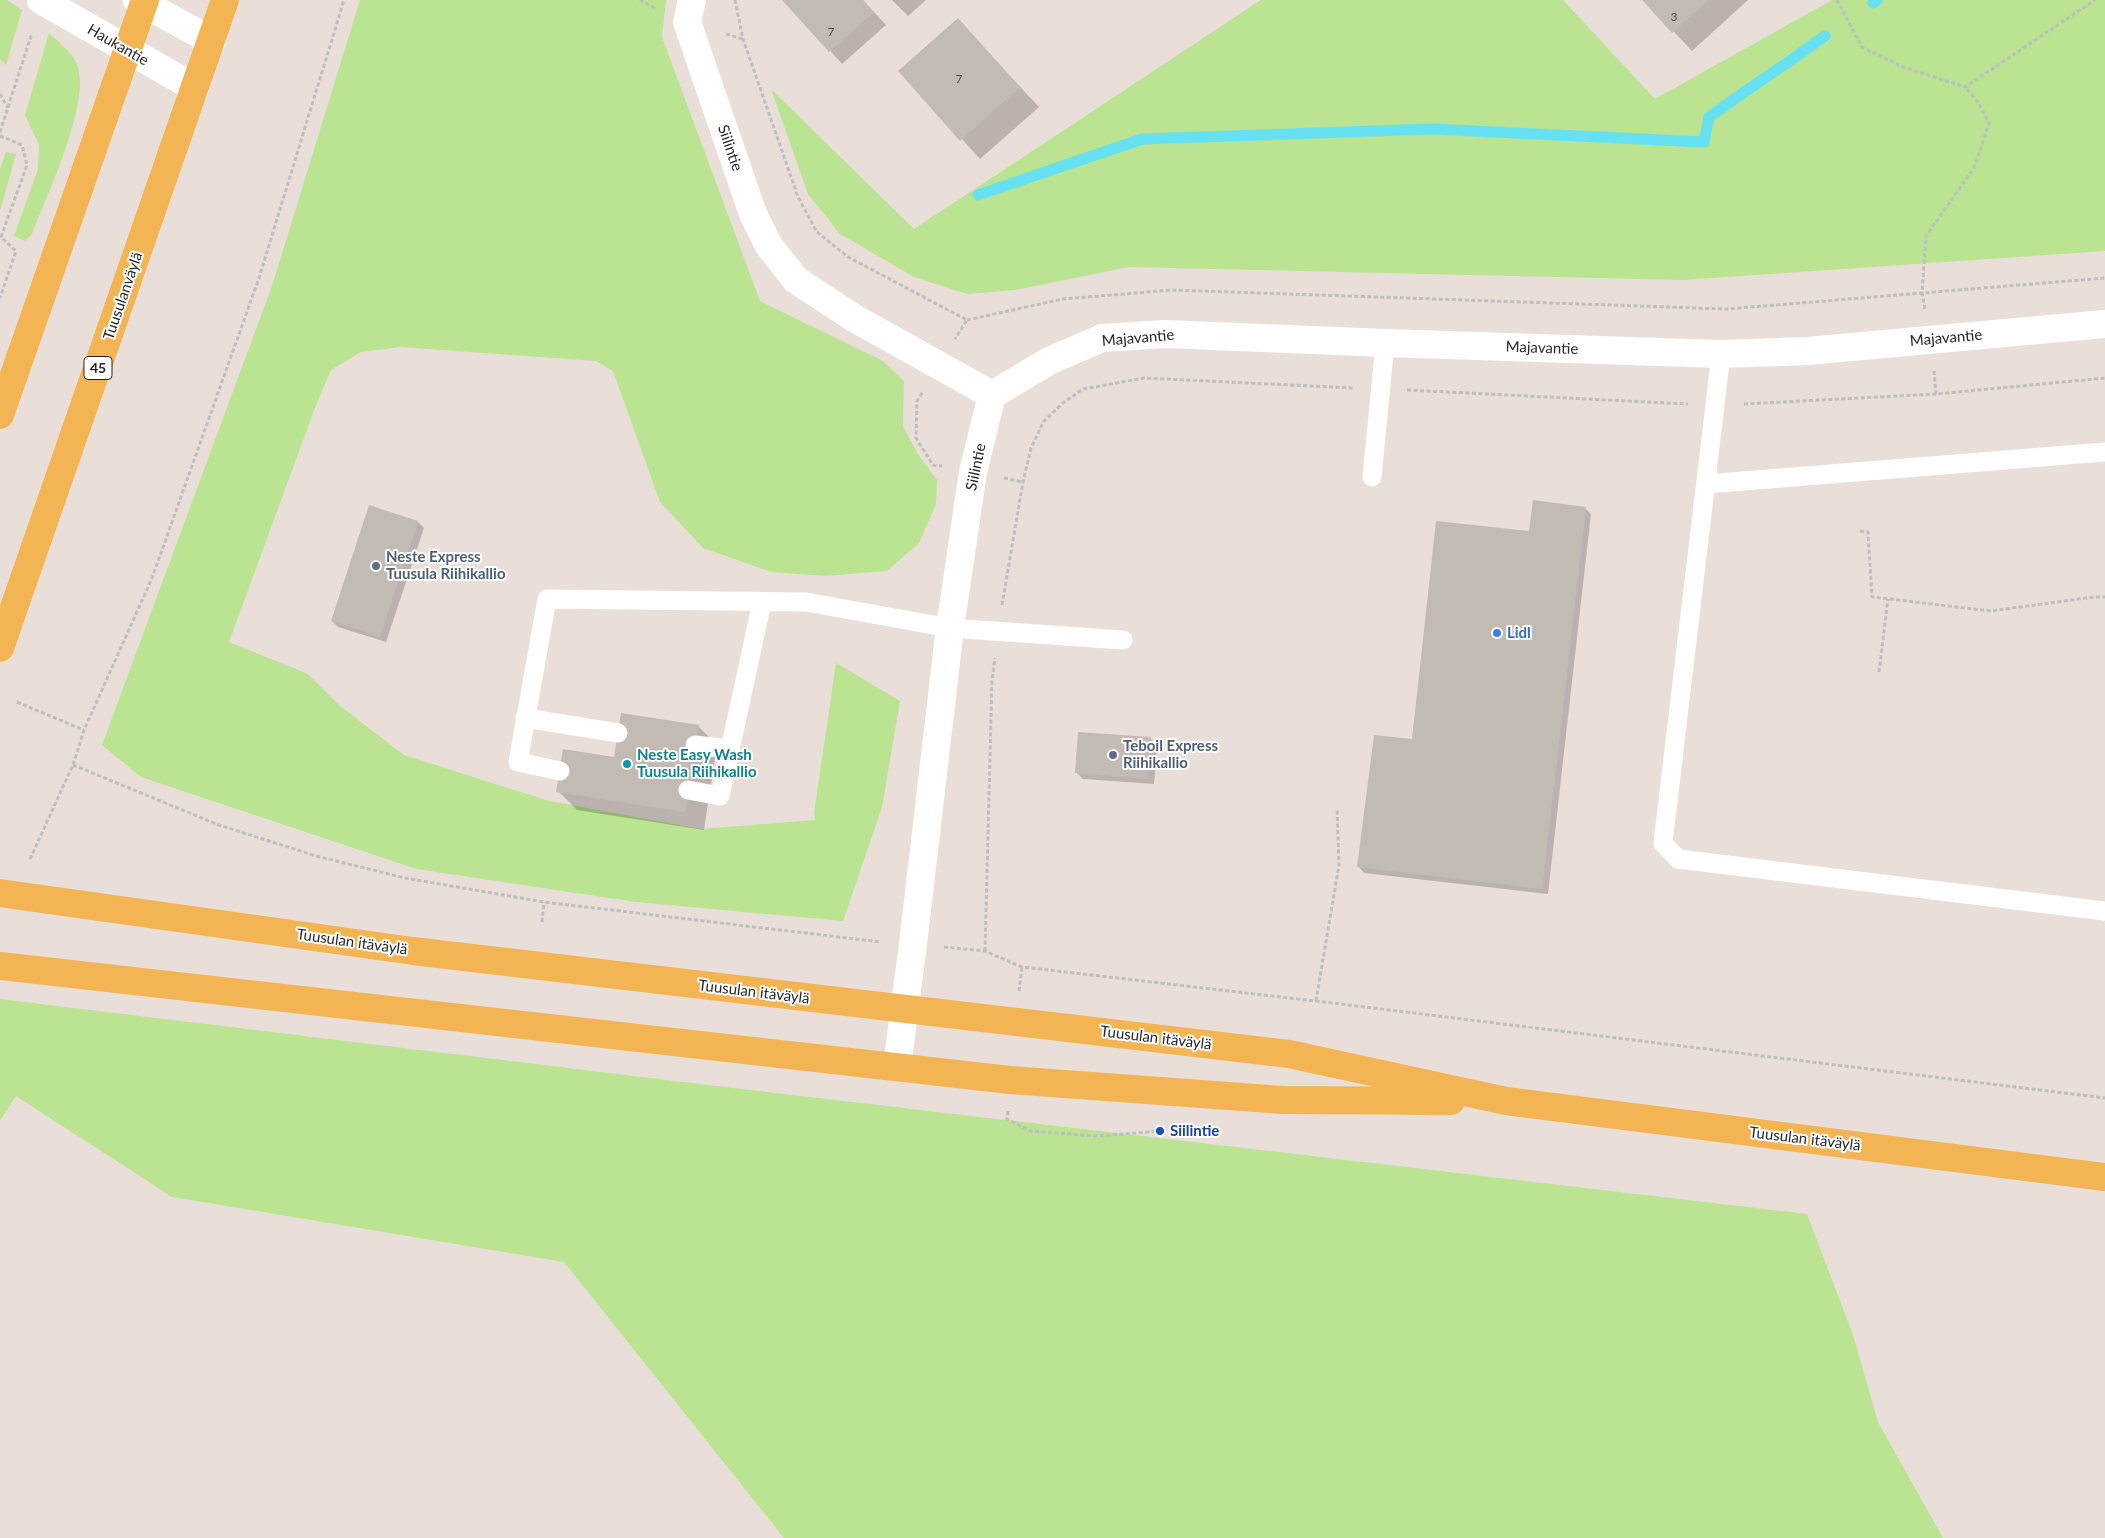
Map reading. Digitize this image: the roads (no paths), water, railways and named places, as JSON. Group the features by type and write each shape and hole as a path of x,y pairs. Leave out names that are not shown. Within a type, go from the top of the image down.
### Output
{"main road":[{"name":"Tuusulanväylä","path":"0,648 225,0"},
{"path":"0,415 128,51 142,1"},
{"name":"Tuusulan itäväylä","path":"0,893 413,951 1289,1054 1506,1102 2105,1176"},
{"name":"Tuusulan itäväylä","path":"0,966 1010,1080 1283,1100 1506,1102"}],"street":[{"name":"Siilintie","path":"692,0 687,22 753,214 769,246 796,280 854,318 992,395 973,472 950,628 914,944 897,1067"},
{"path":"142,1 212,41"},
{"name":"Haukantie","path":"38,13 128,51 195,88"},
{"name":"Majavantie","path":"992,395 1048,361 1102,338 1166,334 1721,354 1808,351 2105,324"}],"lane":[{"path":"1372,477 1385,343"},
{"path":"1721,354 1663,843 1678,859 2105,911"},
{"path":"1706,484 2105,452"},
{"path":"560,771 518,762 547,599 806,602 950,628 1123,640"},
{"path":"688,790 720,796 762,602"},
{"path":"525,718 618,733"},
{"path":"695,745 729,749"}],"waterway":[{"path":"1873,3 1877,0"},
{"path":"978,195 1142,139 1432,129 1704,142 1709,117 1825,36"}],"place":[{"name":"Neste Express Tuusula Riihikallio","path":"376,566"},
{"name":"Lidl","path":"1497,633"},
{"name":"Teboil Express Riihikallio","path":"1113,755"},
{"name":"Neste Easy Wash Tuusula Riihikallio","path":"627,764"},
{"name":"Siilintie","path":"1160,1131"}]}
